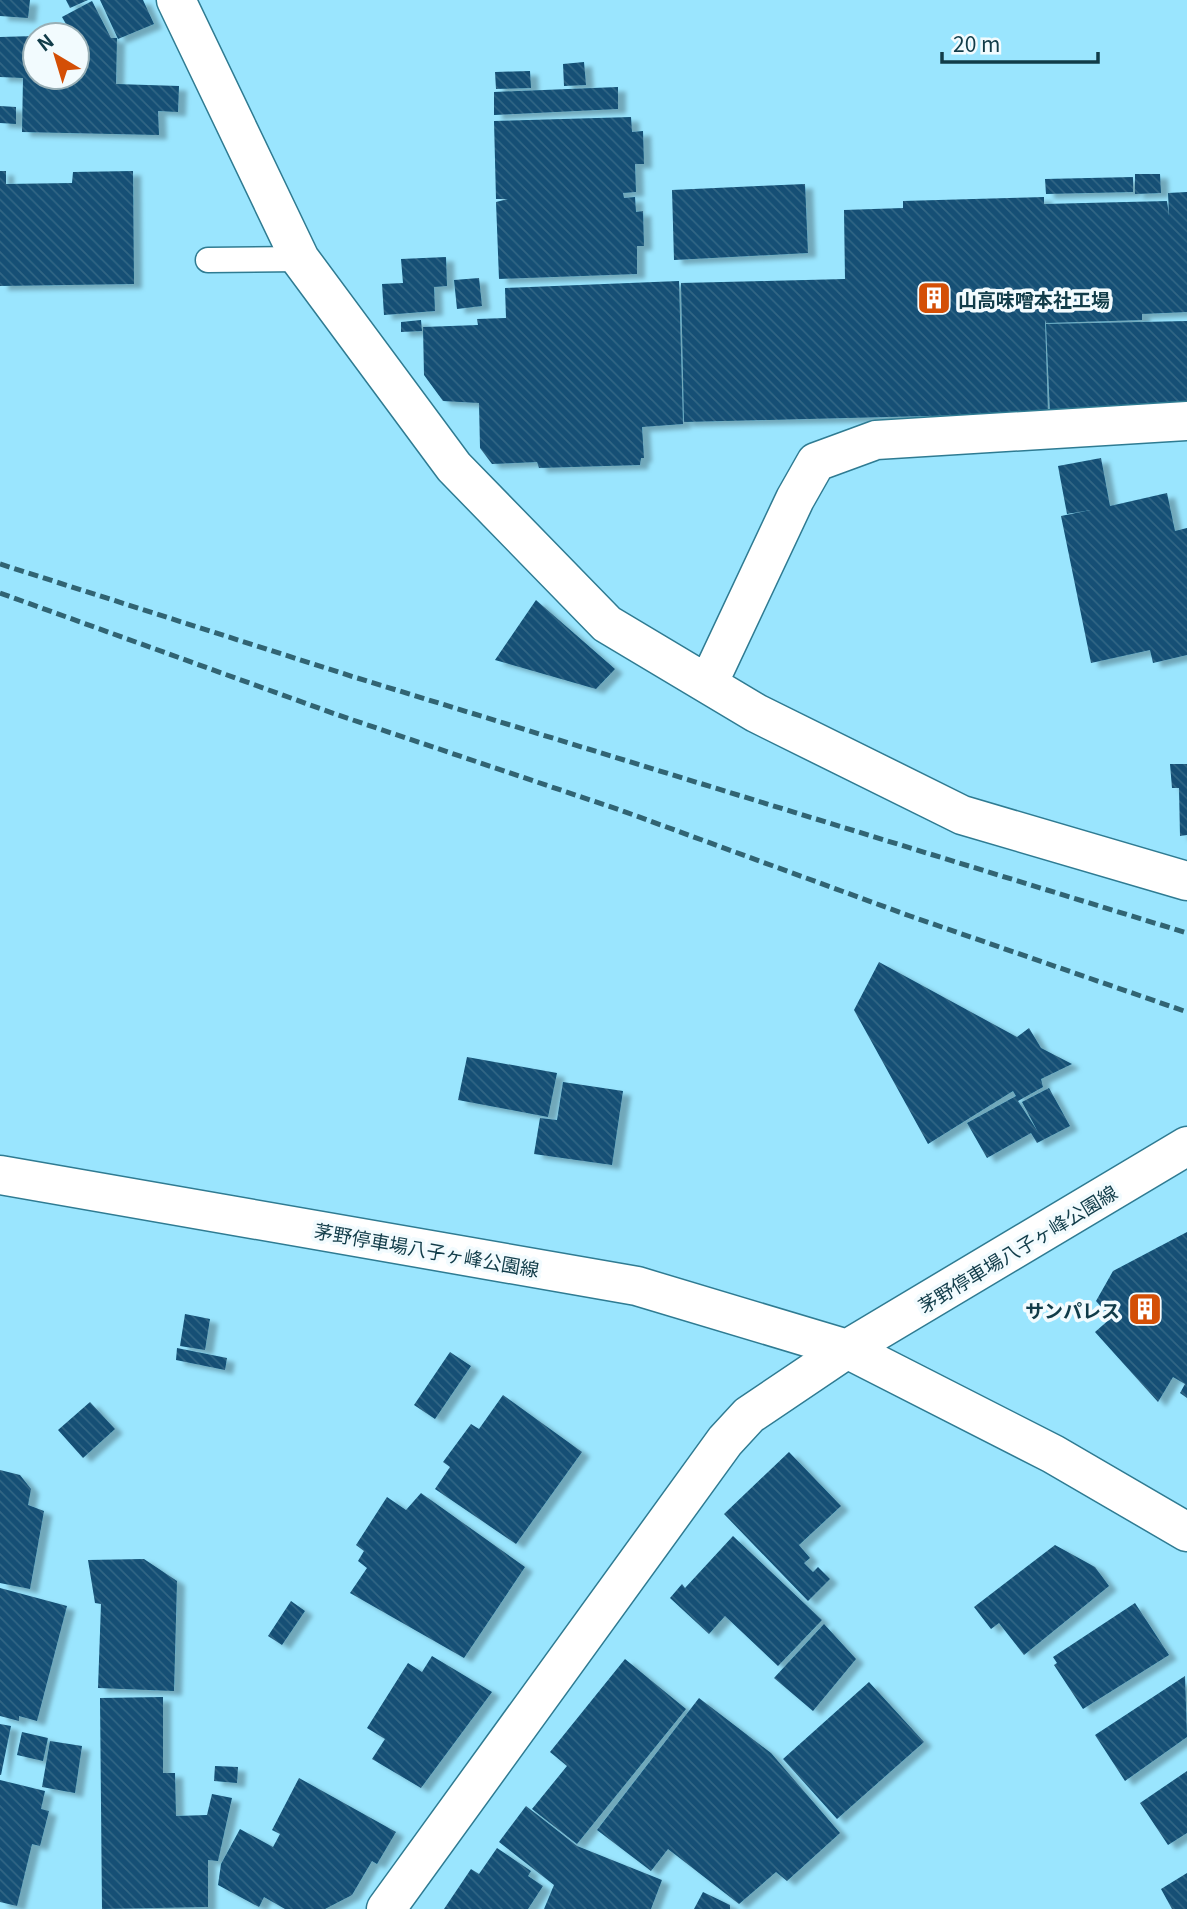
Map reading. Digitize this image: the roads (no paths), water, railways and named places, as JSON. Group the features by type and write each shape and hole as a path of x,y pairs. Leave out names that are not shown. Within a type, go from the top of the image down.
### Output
{"street":[{"path":"176,0 300,259 454,467 607,624 756,713 962,815 1187,881"},
{"path":"708,684 795,499 816,462 876,440 1187,421"},
{"name":"茅野停車場八子ヶ峰公園線","path":"847,1349 1187,1146"},
{"name":"茅野停車場八子ヶ峰公園線","path":"0,1175 637,1286 847,1349 1053,1454 1187,1532"},
{"path":"386,1909 725,1441 749,1415 847,1349"}],"lane":[{"path":"208,260 300,259"}],"railway":[{"path":"0,564 354,677 1187,933"},
{"path":"0,593 338,715 620,810 910,916 1187,1012"}],"place":[{"name":"山高味噌本社工場","path":"934,298"},
{"name":"サンパレス","path":"1145,1309"}]}
